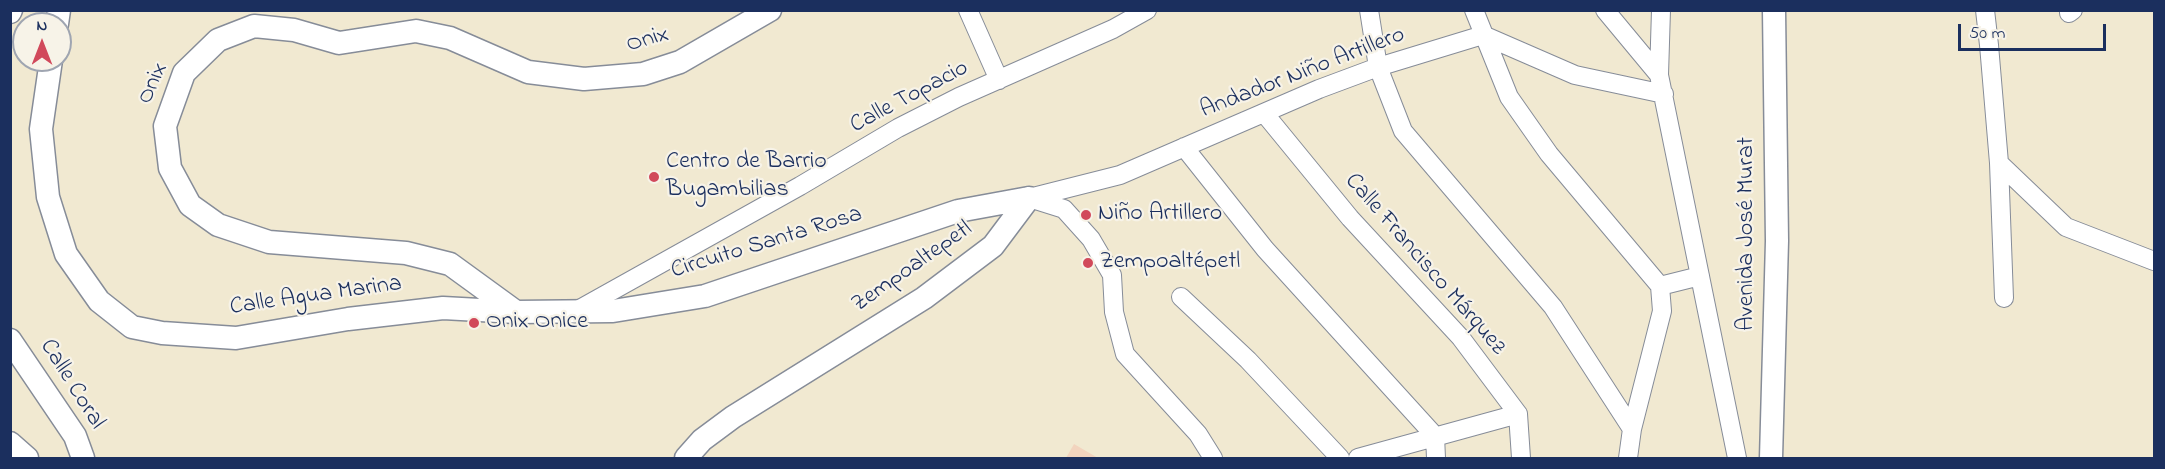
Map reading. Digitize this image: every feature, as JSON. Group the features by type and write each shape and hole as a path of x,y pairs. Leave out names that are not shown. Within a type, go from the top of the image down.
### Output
{"street":[{"name":"Onix","path":"516,312 450,264 406,253 269,242 218,225 190,205 170,168 165,126 184,73 218,40 254,26 294,30 339,43 416,31 450,38 528,72 584,79 643,74 680,62 770,10"},
{"path":"968,10 999,80"},
{"name":"Calle Topacio","path":"576,311 898,129 959,97 1113,29 1147,10"},
{"path":"1369,10 1378,67 1402,131 1553,307 1632,429"},
{"path":"1474,10 1509,97 1549,154 1660,286 1662,311 1632,429 1628,459"},
{"path":"1605,10 1659,75"},
{"path":"1661,10 1659,75 1737,459"},
{"name":"Avenida José Murat","path":"1771,459 1777,241 1774,10"},
{"path":"1985,10 1999,163 2004,298"},
{"path":"1483,35 1575,75 1664,94"},
{"name":"Andador Niño Artillero","path":"1029,198 1120,175 1319,89 1378,67 1483,35"},
{"name":"Calle Agua Marina","path":"49,72 41,129 48,197 66,254 99,301 132,327 162,333 236,338 348,319 443,308 516,312"},
{"name":"Calle Francisco Márquez","path":"1264,113 1350,218 1461,338 1518,414"},
{"path":"1184,147 1265,249 1435,436 1436,459"},
{"path":"1999,163 2066,227 2154,261"},
{"name":"Circuito Santa Rosa","path":"516,312 613,311 705,296 958,212 1029,198"},
{"path":"1029,198 1064,209 1091,239 1112,275 1114,312 1125,354 1198,434 1214,459"},
{"name":"Zempoaltepetl","path":"686,459 702,440 733,417 924,298 985,253 993,246 1029,198"},
{"path":"1660,286 1700,276"},
{"path":"1182,297 1248,360 1340,459"},
{"name":"Calle Coral","path":"10,340 75,436 83,459"},
{"path":"1358,459 1518,414 1521,459"},
{"path":"10,443 27,459"}],"shaded area":[{"path":"1074,444 1098,458 1066,458"}],"place":[{"name":"Centro de Barrio Bugambilias","path":"654,177"},
{"name":"Niño Artillero","path":"1086,215"},
{"name":"Zempoaltépetl","path":"1088,263"},
{"name":"Onix Onice","path":"474,323"}]}
